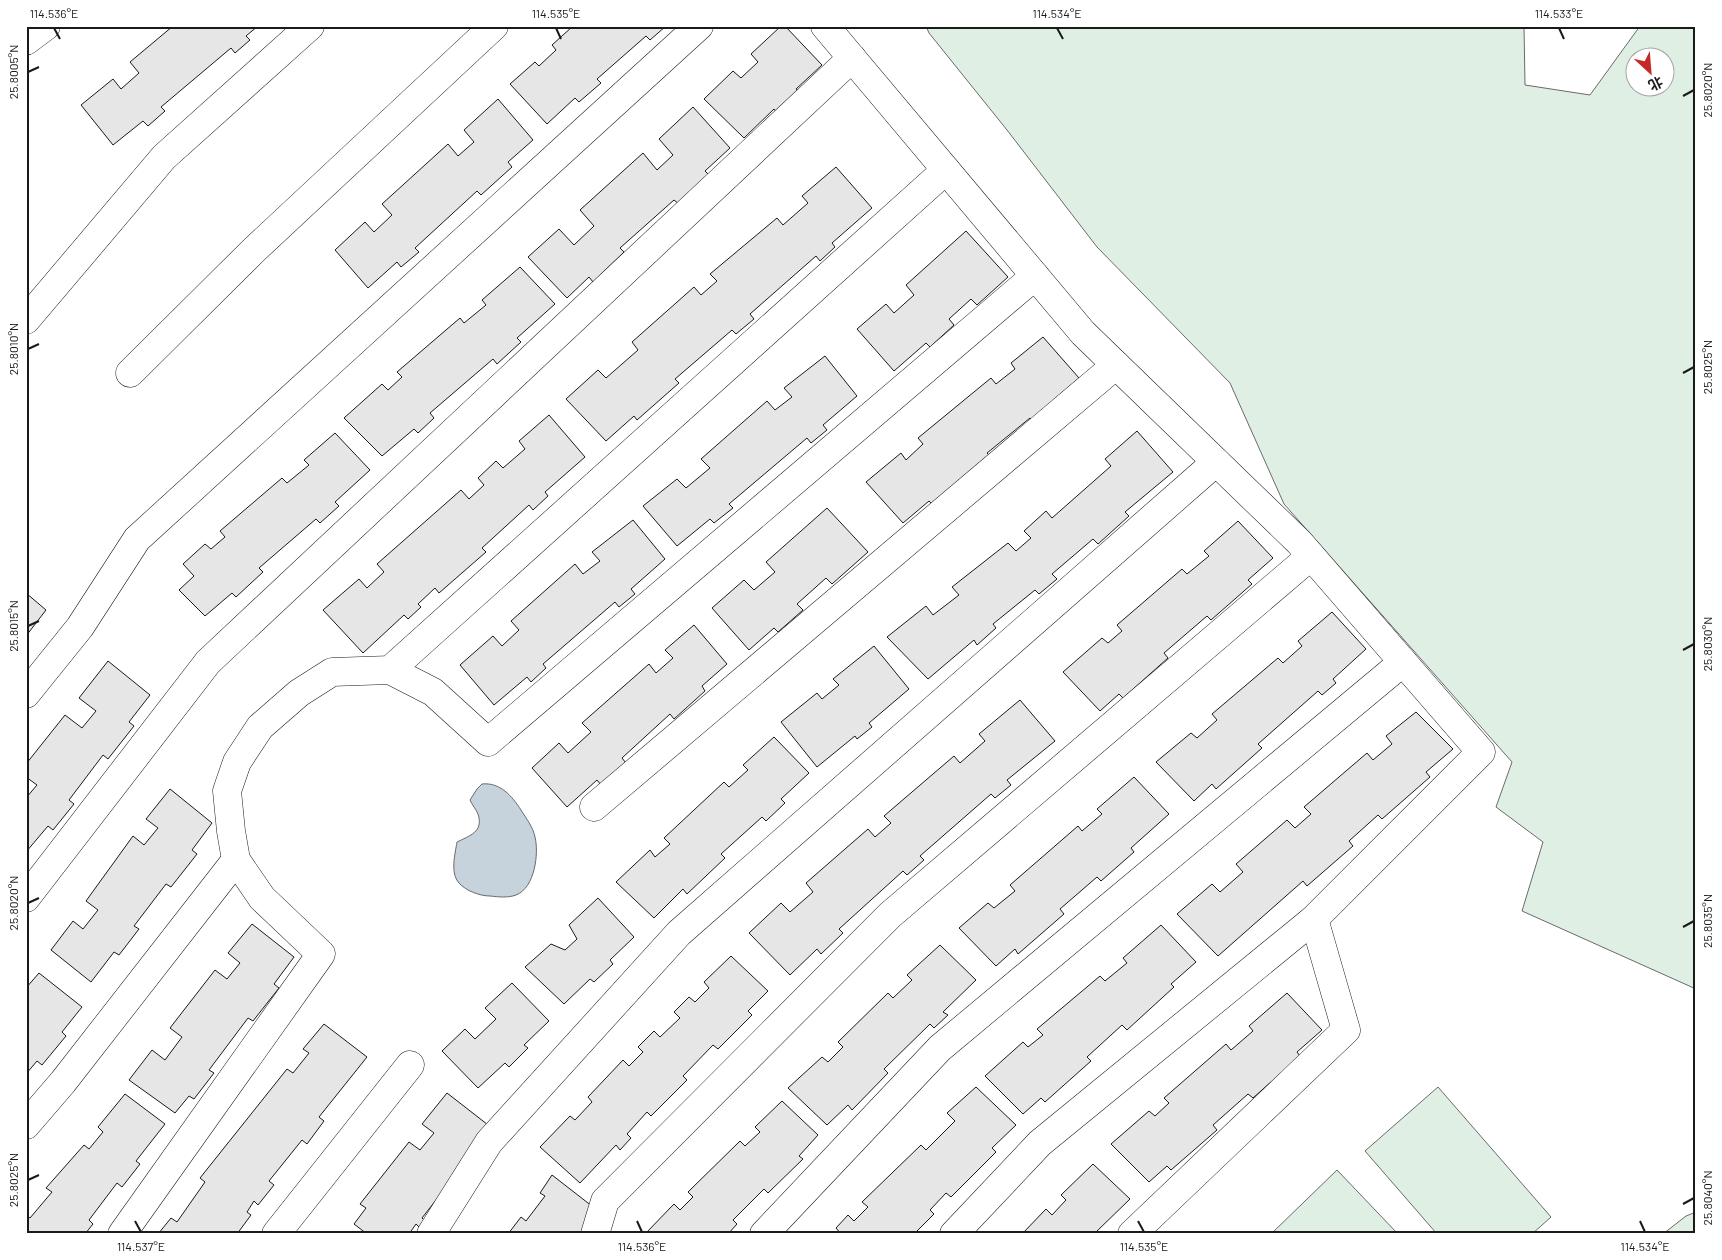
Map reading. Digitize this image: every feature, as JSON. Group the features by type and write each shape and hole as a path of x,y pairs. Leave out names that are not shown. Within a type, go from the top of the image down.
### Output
{"street":[{"path":"26,42 46,26"},
{"path":"26,320 164,158 310,26"},
{"path":"130,373 254,250 494,26"},
{"path":"26,694 80,627 137,539 699,26"},
{"path":"825,26 1083,333 1311,556 1481,752 1314,919 1040,1143 954,1234"},
{"path":"26,898 208,662 852,58"},
{"path":"390,670 946,170"},
{"path":"122,1234 321,954 262,898 236,860 227,791 237,762 260,727 299,693 332,672 390,670 433,692 488,742 1035,276"},
{"path":"594,807 1116,365"},
{"path":"432,1234 489,1142 679,934 1216,462"},
{"path":"595,1234 605,1201 890,915 1311,556"},
{"path":"764,1234 940,1048 1403,662"},
{"path":"26,1125 64,1082 236,860"},
{"path":"1132,1234 1346,1030 1314,919"},
{"path":"276,1234 410,1065"}],"green space":[{"path":"926,26 1524,26 1525,85 1590,95 1624,48 1624,98 1674,98 1674,48 1624,48 1640,26 1696,26 1696,989 1522,911 1543,842 1496,807 1512,762 1284,504 1230,383 1097,247 929,33"},
{"path":"1438,1087 1551,1217 1532,1234 1437,1234 1365,1151"},
{"path":"1337,1170 1398,1234 1271,1234"},
{"path":"1696,1212 1696,1234 1663,1234 1686,1216"}],"shaded area":[{"path":"482,784 494,785 505,791 527,819 534,833 536,861 531,878 528,885 522,891 513,896 503,897 478,894 465,888 456,879 454,863 457,842 474,832 479,825 478,814 470,800"}],"building":[{"path":"173,26 258,26 246,36 250,40 235,53 231,48 161,107 165,111 148,126 143,121 113,145 81,105 113,79 121,89 139,73 130,62"},
{"path":"573,26 666,26 650,40 646,36 597,79 601,83 579,102 575,98 547,124 510,84 535,62 539,66 556,50 552,45"},
{"path":"781,26 785,26 822,65 796,89 800,92 777,113 774,109 744,138 704,99 733,71 741,78 758,62 751,54"},
{"path":"498,99 533,140 508,162 512,167 481,195 477,191 415,248 419,252 401,267 397,262 368,288 335,250 365,222 374,232 392,215 382,204 448,144 458,156 474,142 464,130"},
{"path":"693,107 730,148 705,171 709,175 679,204 674,200 620,248 624,252 593,282 589,277 567,298 528,257 559,229 574,245 594,226 580,210 643,153 657,170 673,155 659,139"},
{"path":"836,167 872,208 832,243 835,247 820,261 816,256 750,314 754,319 736,334 732,330 675,379 679,383 637,420 634,416 606,441 566,399 598,370 606,378 638,350 632,342 694,287 701,295 717,281 710,274 777,218 783,225 808,203 802,196"},
{"path":"966,231 1008,277 977,305 971,299 949,319 954,325 930,347 926,343 894,371 857,329 886,304 894,313 914,295 906,285"},
{"path":"520,267 555,304 517,338 521,342 497,364 493,359 430,413 434,418 418,433 414,429 382,456 344,418 382,384 388,390 402,377 397,372 460,318 464,323 486,305 482,300"},
{"path":"1043,337 1079,378 1051,402 1054,406 1035,423 1030,418 987,453 991,457 933,505 929,501 903,523 866,482 901,453 906,460 923,444 918,438 991,378 996,384 1015,369 1011,363"},
{"path":"825,356 857,396 823,425 827,430 811,443 807,438 729,504 733,508 714,523 710,519 677,546 643,506 677,479 686,488 710,468 701,459 767,401 775,410 792,397 784,388"},
{"path":"549,415 585,457 545,492 548,496 533,510 529,505 482,548 486,552 439,593 435,588 418,604 421,607 408,619 404,615 363,653 323,610 359,579 367,588 384,572 377,564 461,490 469,499 484,485 478,478 496,461 503,468 525,449 519,441"},
{"path":"1137,431 1173,472 1125,512 1129,516 1098,544 1093,539 1052,574 1057,579 1039,594 1035,590 993,624 996,628 977,645 974,640 928,679 887,637 926,606 933,615 959,595 952,587 1008,543 1016,551 1031,538 1024,531 1046,511 1052,518 1111,466 1105,459"},
{"path":"335,433 370,470 335,502 339,506 320,523 316,519 259,568 263,572 236,597 232,593 205,616 179,590 194,576 183,564 205,544 211,549 225,537 220,531 282,478 287,483 309,465 304,460"},
{"path":"827,508 868,552 832,584 826,578 797,604 803,610 778,632 774,628 749,650 712,608 744,580 754,590 775,572 766,562"},
{"path":"633,520 665,559 631,589 635,594 619,607 615,602 543,664 546,668 531,682 527,677 494,705 460,665 493,636 502,646 519,630 511,621 575,564 583,574 600,561 592,552"},
{"path":"1238,521 1273,558 1248,580 1252,584 1211,620 1207,616 1164,653 1168,658 1123,698 1119,694 1100,711 1063,672 1102,638 1108,643 1122,631 1117,625 1182,569 1187,574 1209,556 1204,551"},
{"path":"26,593 46,610 26,636"},
{"path":"1332,612 1366,649 1333,679 1336,683 1322,695 1318,691 1258,744 1262,748 1216,789 1212,784 1194,801 1156,762 1191,733 1197,738 1217,720 1212,714 1278,658 1283,663 1302,646 1298,641"},
{"path":"694,625 727,664 702,686 705,691 674,719 670,714 622,758 626,763 601,785 597,780 567,807 532,768 559,743 568,753 591,732 582,723 649,664 656,673 673,658 665,650"},
{"path":"874,646 909,689 869,723 872,727 857,739 855,736 817,767 781,722 817,693 822,699 839,685 833,679"},
{"path":"108,661 150,695 129,722 134,726 108,759 103,755 69,800 74,804 53,830 48,826 26,852 26,798 37,785 26,777 26,764 65,715 82,728 96,711 79,698"},
{"path":"1020,700 1055,741 1007,780 1011,785 995,798 991,794 920,856 924,860 907,875 903,871 839,929 843,933 821,954 817,949 790,975 749,933 781,903 790,912 813,892 806,883 868,829 875,837 891,823 884,816 954,756 960,763 985,741 979,734"},
{"path":"1416,712 1453,749 1426,772 1430,777 1382,819 1378,815 1349,841 1353,846 1307,886 1303,881 1218,956 1177,914 1212,884 1220,892 1243,872 1236,864 1287,820 1295,828 1311,814 1304,807 1367,753 1373,760 1392,744 1386,736"},
{"path":"774,737 809,773 781,799 785,803 766,821 762,817 721,854 725,858 687,894 683,889 654,918 616,882 650,850 655,857 670,844 664,838 724,782 729,787 748,770 743,765"},
{"path":"1134,777 1169,814 1131,848 1134,852 1101,881 1097,877 1060,909 1064,914 1018,954 1015,949 996,966 959,928 988,903 994,908 1015,891 1010,885 1078,826 1082,831 1102,814 1097,809"},
{"path":"170,789 212,823 192,850 197,854 171,887 166,884 134,926 139,929 119,955 114,952 91,982 51,950 73,921 83,929 98,910 86,901 133,836 144,845 158,828 146,819"},
{"path":"598,898 634,937 610,960 613,964 594,982 590,979 564,1004 525,967 551,944 565,950 577,939 569,925"},
{"path":"252,924 294,957 274,984 279,988 253,1021 248,1018 209,1070 214,1073 194,1099 189,1096 175,1113 129,1080 152,1050 165,1060 182,1037 170,1028 215,970 227,979 240,963 228,953"},
{"path":"1161,925 1196,962 1171,984 1174,987 1127,1030 1122,1025 1087,1057 1091,1061 1045,1102 1041,1098 1023,1114 985,1076 1023,1042 1028,1047 1043,1035 1037,1029 1100,976 1105,981 1127,963 1123,958"},
{"path":"940,945 976,980 943,1012 948,1015 934,1028 930,1024 884,1069 888,1073 852,1110 848,1105 827,1125 788,1088 822,1057 828,1062 843,1047 838,1042 888,993 893,998 912,980 907,975"},
{"path":"731,956 768,991 748,1011 752,1015 718,1049 713,1045 683,1076 687,1080 651,1116 647,1112 627,1134 631,1138 620,1150 616,1145 580,1183 540,1147 570,1116 575,1120 592,1102 588,1097 623,1060 629,1066 643,1052 638,1047 654,1031 660,1037 680,1018 674,1012 689,997 695,1002 709,988 704,982"},
{"path":"39,973 82,1007 62,1032 66,1036 42,1065 37,1061 26,1074 26,988"},
{"path":"512,983 549,1021 524,1045 528,1048 509,1067 505,1063 478,1088 442,1051 465,1029 475,1039 496,1019 485,1008"},
{"path":"1287,993 1322,1030 1297,1052 1300,1056 1253,1098 1248,1094 1213,1125 1217,1130 1171,1170 1167,1166 1149,1182 1111,1144 1149,1111 1155,1116 1169,1103 1164,1098 1226,1044 1231,1050 1253,1031 1249,1026"},
{"path":"324,1024 367,1057 319,1117 324,1121 307,1144 302,1140 269,1181 274,1185 258,1205 254,1201 247,1212 251,1215 237,1234 158,1234 171,1218 177,1222 205,1182 200,1178 287,1069 293,1073 309,1053 303,1049"},
{"path":"976,1087 1016,1125 992,1148 996,1152 951,1197 946,1193 930,1210 934,1214 914,1234 841,1234 836,1228 848,1215 854,1221 868,1207 862,1202 921,1145 926,1150 955,1121 947,1113"},
{"path":"447,1093 492,1128 422,1218 425,1221 420,1228 416,1224 409,1234 367,1234 354,1224 366,1208 360,1204 409,1142 420,1150 434,1133 422,1124"},
{"path":"125,1094 165,1124 136,1161 140,1164 122,1187 117,1183 89,1220 93,1224 85,1234 26,1234 26,1215 30,1218 52,1192 46,1188 84,1145 89,1149 103,1132 98,1127"},
{"path":"782,1101 818,1135 799,1156 803,1159 768,1193 764,1189 733,1220 737,1224 728,1234 645,1234 674,1204 680,1210 693,1197 688,1192 740,1141 745,1146 760,1132 755,1127"},
{"path":"1093,1164 1130,1199 1096,1232 1098,1234 1022,1234 1046,1209 1052,1215 1066,1200 1061,1195"},
{"path":"552,1175 597,1210 585,1234 508,1234 521,1217 526,1221 545,1196 540,1193"}]}
